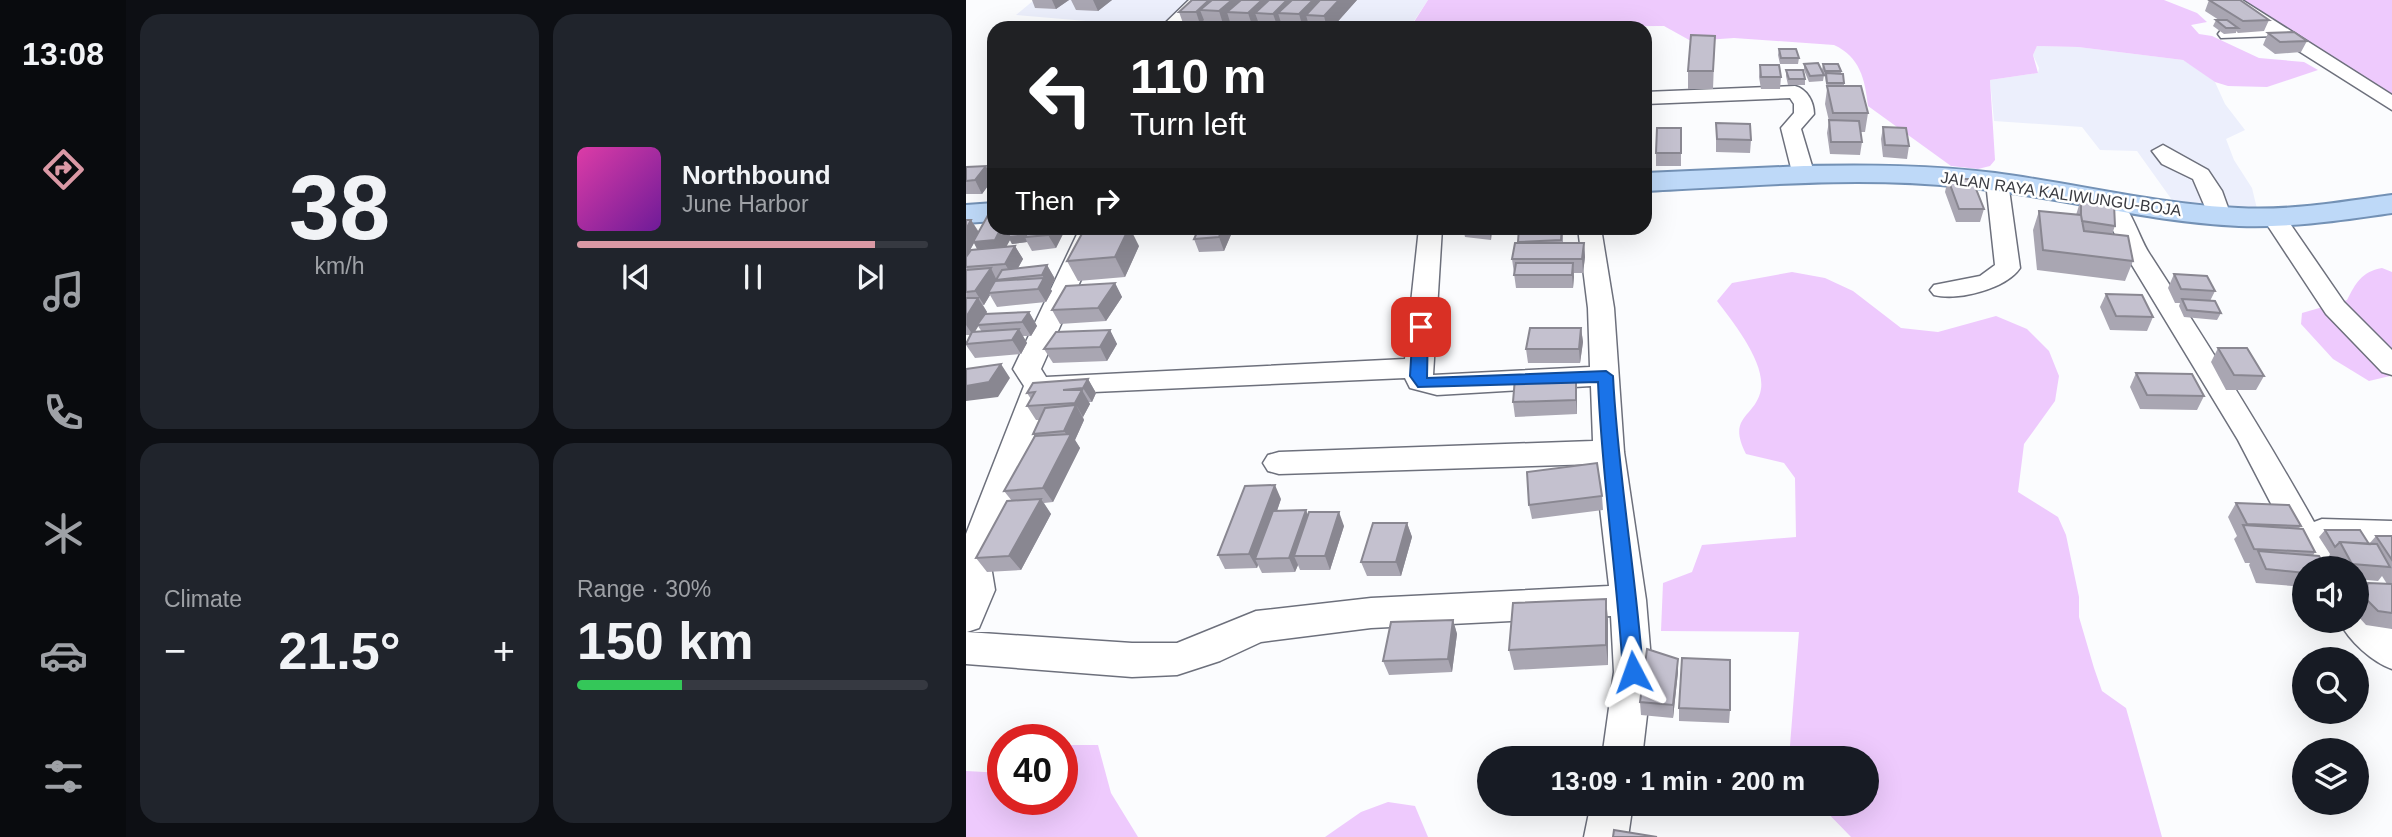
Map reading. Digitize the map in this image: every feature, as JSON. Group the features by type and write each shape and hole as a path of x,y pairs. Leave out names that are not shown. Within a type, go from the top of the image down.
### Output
{"main road":[{"name":"JALAN RAYA KALIWUNGU-BOJA","path":"1652,182 1804,176 1931,176 1997,182 2219,216 2274,217 2392,204"},
{"path":"966,214 987,222"}],"street":[{"path":"1176,21 1198,0"},
{"path":"2231,0 2392,104"},
{"path":"2227,34 2278,31"},
{"path":"1652,98 1795,92 1804,104 1804,114 1791,128 1804,176"},
{"path":"2163,151 2175,164 2197,171 2211,190 2219,216"},
{"path":"1943,290 1988,282 2008,268 1997,182"},
{"path":"2109,199 2133,247 2252,438 2315,556"},
{"path":"2274,217 2335,308 2392,366"},
{"path":"966,617 977,590 973,560 1022,376 1089,235"},
{"path":"1429,235 1418,368 1420,381 1430,385 1606,376"},
{"path":"1591,235 1606,376 1609,452 1628,600 1633,672 1624,746"},
{"path":"1022,376 1418,368"},
{"path":"1279,463 1609,452"},
{"path":"2301,531 2392,534"},
{"path":"966,648 1104,659 1177,659 1207,650 1256,627 1371,613 1628,600"},
{"path":"2369,631 2392,653"},
{"path":"1605,837 1609,816"}],"shaded area":[{"path":"1034,0 1428,0 1414,21 1086,21 1016,15"},
{"path":"1428,0 2164,0 2197,13 2207,22 2191,25 2199,34 2212,36 2259,58 2304,62 2318,70 2267,87 2228,86 2215,82 2183,60 2078,47 2037,46 2033,55 2038,73 1990,80 1995,160 1990,166 1978,169 1951,166 1868,106 1860,70 1850,56 1834,45 1734,38 1691,41 1664,26 1652,26 1652,21 1415,21"},
{"path":"2229,0 2392,0 2392,101"},
{"path":"2037,46 2078,47 2183,60 2198,69 2215,82 2225,104 2245,130 2226,139 2234,160 2252,188 2258,213 2177,207 2137,151 2100,150 2082,127 1994,121 1990,80 2038,73 2039,68 2033,55"},
{"path":"2382,268 2392,272 2392,370 2390,376 2369,381 2333,359 2301,324 2302,313 2347,300 2356,283 2364,275"},
{"path":"1792,272 1825,278 1853,291 1901,328 1938,332 1996,316 2027,329 2049,351 2059,376 2055,401 2024,444 2018,492 2058,517 2066,535 2079,597 2079,617 2094,668 2102,691 2126,708 2162,837 1851,837 1831,816 1879,816 1879,746 1790,746 1799,632 1661,631 1663,583 1692,572 1702,545 1796,537 1795,478 1784,463 1746,454 1741,441 1741,424 1758,399 1761,378 1753,354 1717,301 1732,283"},
{"path":"1078,745 1098,745 1111,793 1138,837 966,837 966,771 987,772 987,815 1078,815"},
{"path":"1388,802 1415,806 1428,837 1325,837 1361,812"}],"building":[{"path":"1192,0 1209,0 1196,12 1179,12"},
{"path":"1212,0 1232,0 1219,11 1200,10"},
{"path":"1241,0 1262,0 1248,13 1227,12"},
{"path":"1269,0 1287,0 1273,14 1255,13"},
{"path":"1292,0 1313,0 1299,14 1278,13"},
{"path":"1320,0 1339,0 1324,16 1306,15"},
{"path":"2209,0 2240,0 2269,20 2243,21"},
{"path":"2216,20 2227,20 2238,28 2226,28"},
{"path":"2294,32 2307,41 2280,42 2268,33"},
{"path":"1691,35 1715,36 1713,71 1688,71"},
{"path":"1779,49 1796,49 1799,58 1781,58"},
{"path":"1818,63 1824,75 1810,76 1804,64"},
{"path":"1823,64 1838,64 1841,71 1825,71"},
{"path":"1760,65 1779,65 1781,77 1761,77"},
{"path":"1786,70 1803,70 1805,79 1789,79"},
{"path":"1826,73 1843,74 1844,83 1827,83"},
{"path":"1827,86 1861,86 1868,113 1833,113"},
{"path":"1829,120 1859,121 1862,142 1831,142"},
{"path":"1716,123 1750,124 1751,140 1717,139"},
{"path":"1883,127 1906,128 1909,146 1885,145"},
{"path":"1657,128 1681,128 1681,153 1656,153"},
{"path":"986,166 975,180 966,181 966,167"},
{"path":"1948,179 1972,179 1984,209 1959,209"},
{"path":"2081,199 2114,204 2115,226 2082,221"},
{"path":"2039,211 2081,215 2084,231 2128,236 2133,261 2043,250"},
{"path":"987,217 987,235 998,235 995,240 973,242"},
{"path":"1081,235 1126,235 1115,257 1067,261"},
{"path":"1196,235 1220,235 1219,237 1194,239"},
{"path":"1518,235 1561,235 1561,240 1518,242"},
{"path":"1515,243 1584,243 1582,259 1512,259"},
{"path":"1015,246 1005,264 966,267 966,257 971,250"},
{"path":"1516,263 1573,263 1572,275 1514,275"},
{"path":"1047,265 1042,275 996,280 1002,270"},
{"path":"991,268 975,291 966,292 966,270"},
{"path":"2174,274 2207,276 2215,291 2181,289"},
{"path":"1044,278 1038,289 988,293 995,281"},
{"path":"1115,283 1098,308 1052,310 1066,286"},
{"path":"2106,294 2142,295 2153,317 2116,316"},
{"path":"966,298 978,298 966,317"},
{"path":"2182,299 2215,301 2221,313 2187,310"},
{"path":"1029,312 1022,322 977,325 985,314"},
{"path":"1530,328 1581,328 1579,349 1526,349"},
{"path":"1019,329 1012,340 966,344 972,332"},
{"path":"1110,330 1100,347 1044,349 1056,332"},
{"path":"2218,348 2247,348 2264,376 2234,375"},
{"path":"1001,364 989,382 966,386 966,369"},
{"path":"2136,373 2192,374 2204,396 2147,395"},
{"path":"1576,376 1576,400 1513,402 1515,378"},
{"path":"1088,379 1083,388 1063,390 1082,390 1075,403 1027,406 1035,392 1027,393 1033,383"},
{"path":"1076,405 1064,431 1033,434 1045,408"},
{"path":"1071,434 1043,488 1004,491 1035,436"},
{"path":"1597,463 1602,496 1529,505 1527,472"},
{"path":"1275,485 1249,554 1218,555 1245,486"},
{"path":"1041,499 1009,556 976,558 1007,501"},
{"path":"2236,503 2289,505 2301,526 2247,524"},
{"path":"1306,510 1289,558 1255,559 1273,511"},
{"path":"1309,512 1339,512 1325,556 1294,556"},
{"path":"1373,523 1407,523 1396,562 1361,562"},
{"path":"2243,525 2303,529 2315,552 2254,549"},
{"path":"2325,530 2360,530 2369,544 2340,542 2335,547"},
{"path":"2376,536 2392,536 2392,560"},
{"path":"2340,542 2377,544 2390,567 2369,565 2369,556 2348,556"},
{"path":"2258,551 2319,556 2292,556 2292,572 2266,569"},
{"path":"2369,583 2392,584 2392,613 2378,611 2369,602"},
{"path":"1606,599 1606,645 1509,650 1513,603"},
{"path":"1453,620 1448,659 1383,661 1391,622"},
{"path":"1647,649 1678,659 1673,705 1640,702"},
{"path":"1682,658 1730,660 1730,710 1679,708"},
{"path":"1614,830 1657,837 1613,837"}],"route":[{"path":"1421,327 1417,376 1423,384 1606,376 1609,452 1628,600 1633,672"}]}
